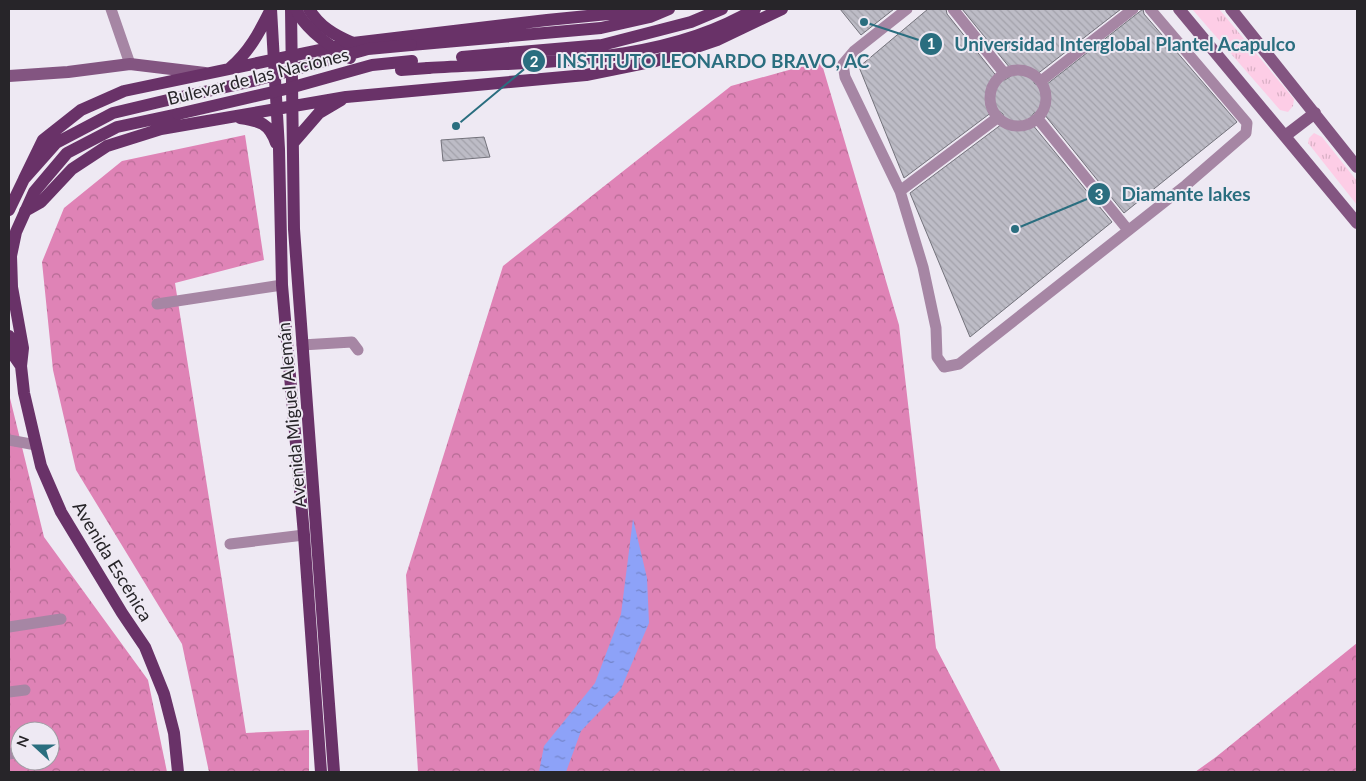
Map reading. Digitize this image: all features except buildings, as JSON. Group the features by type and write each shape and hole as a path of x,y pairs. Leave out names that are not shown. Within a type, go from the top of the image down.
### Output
{"main road":[{"path":"227,71 242,58 250,47 271,9"},
{"name":"Avenida Miguel Alemán","path":"271,9 279,149 282,284 304,535 320,772"},
{"name":"Avenida Miguel Alemán","path":"291,9 294,229 334,772"},
{"path":"296,9 299,17 317,35 362,65 398,70 602,56 687,39 750,12"},
{"path":"308,9 334,36 353,43"},
{"path":"24,179 43,140 81,110 124,91 227,71 273,58 353,43 659,9"},
{"name":"Bulevar de las Naciones","path":"9,210 24,179 56,143 113,113 253,81 368,49 601,28 650,17 669,9"},
{"name":"Bulevar de las Naciones","path":"21,366 23,348 12,287 11,256 16,232 34,192 67,152 117,127 286,89 372,65 602,45 691,22 722,9"},
{"path":"24,211 42,202 72,169 107,146 161,130 292,105 346,97 586,75 646,63 717,40 782,9"},
{"path":"1180,9 1357,223"},
{"path":"1231,9 1357,167"},
{"path":"9,76 68,72 130,64 212,74"},
{"path":"293,143 319,113 346,97"},
{"path":"1285,136 1315,113"},
{"path":"230,117 252,120 266,125 272,131 279,149"},
{"path":"9,336 12,353 21,366"},
{"name":"Avenida Escénica","path":"21,366 24,392 41,466 61,512 122,613 146,647 164,694 174,732 178,772"}],"street":[{"path":"111,9 130,64"},
{"path":"907,9 854,51 844,64 845,77 900,191 923,267 936,328 937,357 944,367 959,364 1186,184 1246,133 1247,123 1150,9"},
{"path":"953,9 1004,73"},
{"path":"1041,81 1133,9"},
{"path":"1012,70 1028,71 1041,81 1046,94 1045,108 1038,119 1032,124 1017,127 1003,123 997,118 991,107 990,94 994,82 1004,73 1012,70"},
{"path":"900,191 997,118"},
{"path":"1038,119 1128,230"},
{"path":"157,304 282,284"},
{"path":"302,344 352,342 358,350"},
{"path":"9,440 36,445"},
{"path":"230,544 304,535"},
{"path":"9,627 61,618"},
{"path":"9,692 25,690"}],"green space":[{"path":"1192,9 1219,9 1294,99 1293,106 1288,112 1280,110"},
{"path":"821,61 899,325 936,648 1001,772 418,772 406,575 503,266 731,86"},
{"path":"1314,133 1322,137 1357,181 1357,205 1308,143 1309,138"},
{"path":"245,135 264,260 175,283 246,733 309,730 309,772 209,772 182,644 76,470 53,370 42,262 64,208 122,161"},
{"path":"9,394 44,537 148,680 167,772 9,772"},
{"path":"1357,643 1357,772 1195,772 1216,757"}],"water":[{"path":"633,519 647,578 649,623 621,689 581,731 566,772 539,772 544,746 595,683 621,614"}],"place":[{"name":"Universidad Interglobal Plantel Acapulco","path":"864,22"},
{"name":"INSTITUTO LEONARDO BRAVO, AC","path":"456,126"},
{"name":"Diamante lakes","path":"1015,229"}]}
